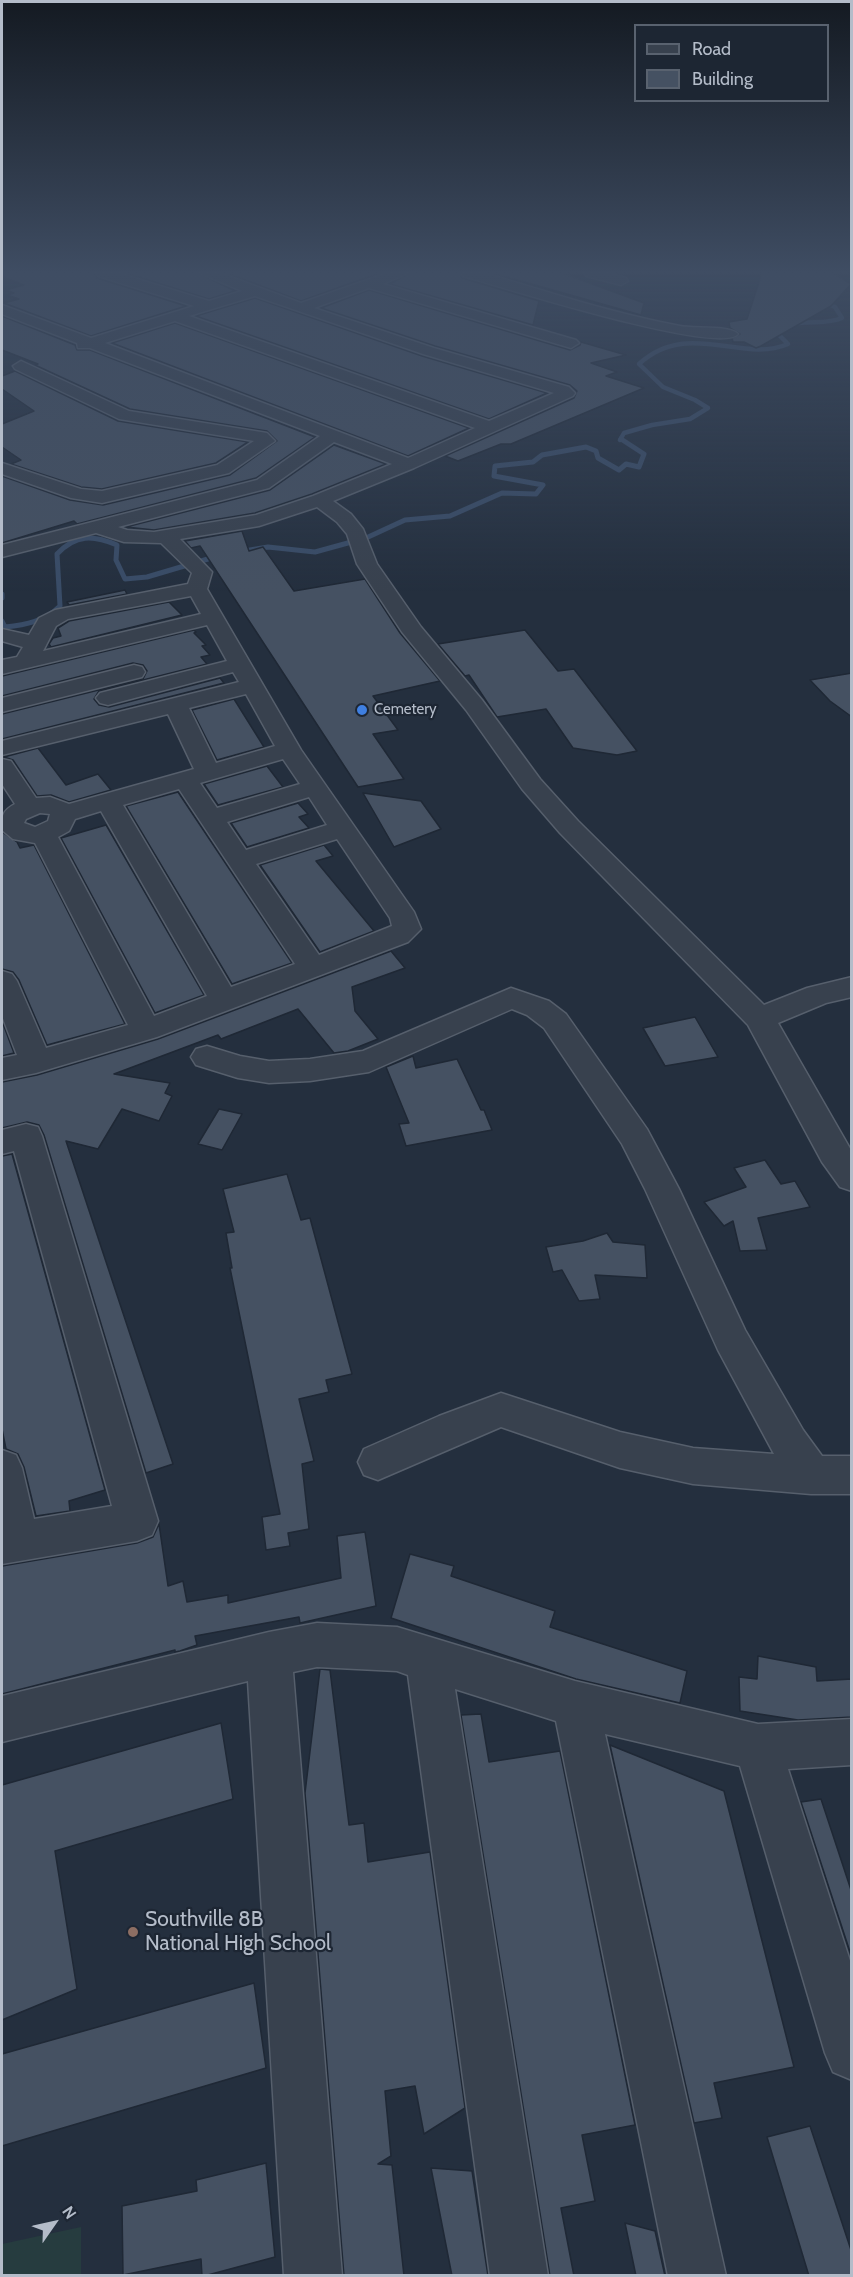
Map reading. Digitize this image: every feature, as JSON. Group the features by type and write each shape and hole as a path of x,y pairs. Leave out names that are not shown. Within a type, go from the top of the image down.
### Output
{"street":[{"path":"2,468 78,494 102,497 223,470 266,441 261,437 125,415 42,379"},
{"path":"187,379 408,464"},
{"path":"354,379 489,427"},
{"path":"96,526 124,536 165,536 259,520 320,500 408,464 567,393 524,379"},
{"path":"2,551 263,484 333,435"},
{"path":"320,500 344,518 358,540 367,564 413,632 474,705 539,792 569,827 760,1019 846,1160"},
{"path":"2,1069 36,1062 146,1030 223,999 398,936 407,929 404,918 314,788 280,752 244,688 236,656 215,617 199,580 186,557 165,536"},
{"path":"30,652 51,619 62,614 199,580"},
{"path":"2,667 30,652 215,617"},
{"path":"2,635 30,652"},
{"path":"2,705 236,656"},
{"path":"2,725 236,656"},
{"path":"2,747 244,688"},
{"path":"176,705 211,818 312,967"},
{"path":"63,814 280,752"},
{"path":"2,766 14,820 23,834 44,834 60,825 63,814"},
{"path":"211,818 314,788"},
{"path":"107,800 223,999"},
{"path":"14,820 50,805 59,809 63,814"},
{"path":"239,861 342,829"},
{"path":"44,834 146,1030"},
{"path":"2,981 36,1062"},
{"path":"760,1019 818,995 852,987"},
{"path":"207,1057 238,1067 268,1072 310,1070 369,1061 511,998 538,1008 555,1021 635,1138 662,1189 731,1339 789,1443 812,1475"},
{"path":"2,1142 26,1136 137,1521 10,1543 2,1468"},
{"path":"378,1462 453,1428 501,1410 620,1450 693,1466 812,1475 852,1475"},
{"path":"2,1719 269,1654 317,1646 397,1649 575,1704 758,1747 852,1742"},
{"path":"269,1654 312,2276"},
{"path":"428,1660 519,2276"},
{"path":"575,1704 697,2276"},
{"path":"758,1747 852,2053"}],"green space":[{"path":"81,2227 81,2275 2,2275 2,2244"}],"building":[{"path":"2,379 32,379 118,421 248,442 216,463 102,489 81,487 11,464 21,460 2,447 2,424 34,411 2,389"},
{"path":"66,379 166,379 315,437 256,478 77,524 74,521 2,543 2,476 70,500 103,505 230,475 277,441 267,431 130,409"},
{"path":"207,379 333,379 469,428 408,456"},
{"path":"376,379 501,379 547,393 489,419"},
{"path":"550,379 616,379 644,388 511,444 501,444 458,461 445,456 574,398 577,391 570,385"},
{"path":"334,445 386,464 312,494 255,513 154,530 126,527 270,490"},
{"path":"242,531 249,551 263,547 294,591 365,579 400,633 440,681 373,696 398,730 373,734 404,779 358,787 200,546 191,548 185,541"},
{"path":"125,590 127,594 69,605 67,602"},
{"path":"169,602 182,615 51,647 49,644 53,638 61,636 58,628 69,621"},
{"path":"194,630 196,632 194,633 206,645 202,646 210,655 201,657 207,664 99,691 94,699 99,705 109,707 220,678 224,683 2,739 2,714 143,679 147,671 143,665 133,663 2,696 2,676"},
{"path":"525,630 558,671 574,669 637,751 617,755 573,748 546,709 497,717 469,675 465,676 438,644"},
{"path":"852,673 852,717 830,701 810,680"},
{"path":"234,699 264,747 217,760 192,710"},
{"path":"38,748 66,785 98,774 111,790 69,802 51,795 37,796 13,760 4,757"},
{"path":"267,766 283,787 218,805 204,784"},
{"path":"178,792 292,963 232,984 126,806"},
{"path":"363,793 421,801 441,829 394,847"},
{"path":"298,803 308,814 299,817 309,828 247,847 231,823"},
{"path":"106,825 204,995 155,1013 61,838"},
{"path":"2,832 17,842 20,848 34,845 125,1024 47,1045 19,980 13,972 2,969"},
{"path":"324,845 333,856 316,861 374,931 320,952 260,865"},
{"path":"391,951 405,968 352,987 355,1011 378,1039 348,1051 334,1053 298,1009 221,1039 218,1035 114,1074 170,1083 165,1093 172,1096 159,1121 122,1109 98,1149 66,1141 173,1464 146,1473 44,1135 39,1125 27,1122 2,1128 2,1082 37,1075 158,1039"},
{"path":"695,1017 718,1057 665,1066 643,1028"},
{"path":"2,1021 14,1053 2,1056"},
{"path":"413,1056 416,1068 457,1059 492,1130 406,1146 399,1124 409,1123 386,1067"},
{"path":"219,1109 242,1114 222,1150 198,1144"},
{"path":"12,1154 105,1490 69,1501 70,1511 36,1516 24,1467 18,1454 6,1449 2,1429 2,1156"},
{"path":"765,1160 781,1184 795,1181 810,1207 758,1218 767,1250 740,1251 733,1221 724,1226 704,1202 746,1187 734,1168"},
{"path":"287,1174 301,1220 310,1218 352,1374 326,1380 329,1392 299,1399 314,1461 302,1464 309,1529 288,1533 290,1546 266,1550 262,1517 280,1514 230,1268 232,1268 226,1233 234,1232 223,1189"},
{"path":"607,1233 613,1242 645,1245 647,1278 595,1275 600,1299 579,1301 562,1270 553,1272 546,1247 583,1241"},
{"path":"159,1524 168,1586 183,1581 187,1602 228,1595 228,1603 341,1578 337,1536 365,1532 376,1606 300,1623 299,1617 195,1636 197,1645 180,1651 175,1652 175,1650 2,1694 2,1566 137,1543 153,1537"},
{"path":"410,1554 454,1566 451,1576 555,1611 550,1627 687,1671 680,1703 576,1679 391,1618"},
{"path":"758,1656 816,1667 817,1681 852,1679 852,1717 798,1720 740,1711 739,1677 757,1679"},
{"path":"320,1669 330,1670 349,1825 364,1823 368,1862 430,1852 465,2108 424,2134 415,2086 385,2091 391,2156 378,2164 392,2165 404,2276 344,2276 305,1793"},
{"path":"481,1714 489,1762 560,1751 635,2125 582,2135 595,2201 561,2208 574,2276 550,2276 461,1715"},
{"path":"221,1723 233,1799 55,1851 77,1989 2,2020 2,1785"},
{"path":"610,1745 724,1791 794,2067 714,2083 722,2118 694,2123"},
{"path":"821,1799 852,1893 852,1958 801,1802"},
{"path":"254,1983 266,2068 2,2146 2,2054"},
{"path":"810,2126 852,2253 852,2276 809,2276 767,2137"},
{"path":"266,2163 275,2257 204,2276 202,2276 201,2259 123,2275 122,2206 197,2191 196,2180"},
{"path":"431,2168 472,2171 488,2276 452,2276"},
{"path":"625,2223 655,2231 665,2276 636,2276"}],"waterway":[{"path":"620,440 624,433 652,425 690,419 708,408 663,387 655,379"},
{"path":"238,552 268,547 315,552 366,538 405,520 450,516 502,493 536,494 543,485 494,476 495,466 533,462 542,455 586,447 596,451 598,458 619,470 626,464 639,467 644,454 621,439"},
{"path":"2,621 5,627 28,623 42,619 60,606 57,554 64,547 78,540 100,539 117,545 116,560 125,579 147,577 218,556"}],"place":[{"name":"Cemetery","path":"362,710"},
{"name":"Southville 8B National High School","path":"133,1932"}]}
